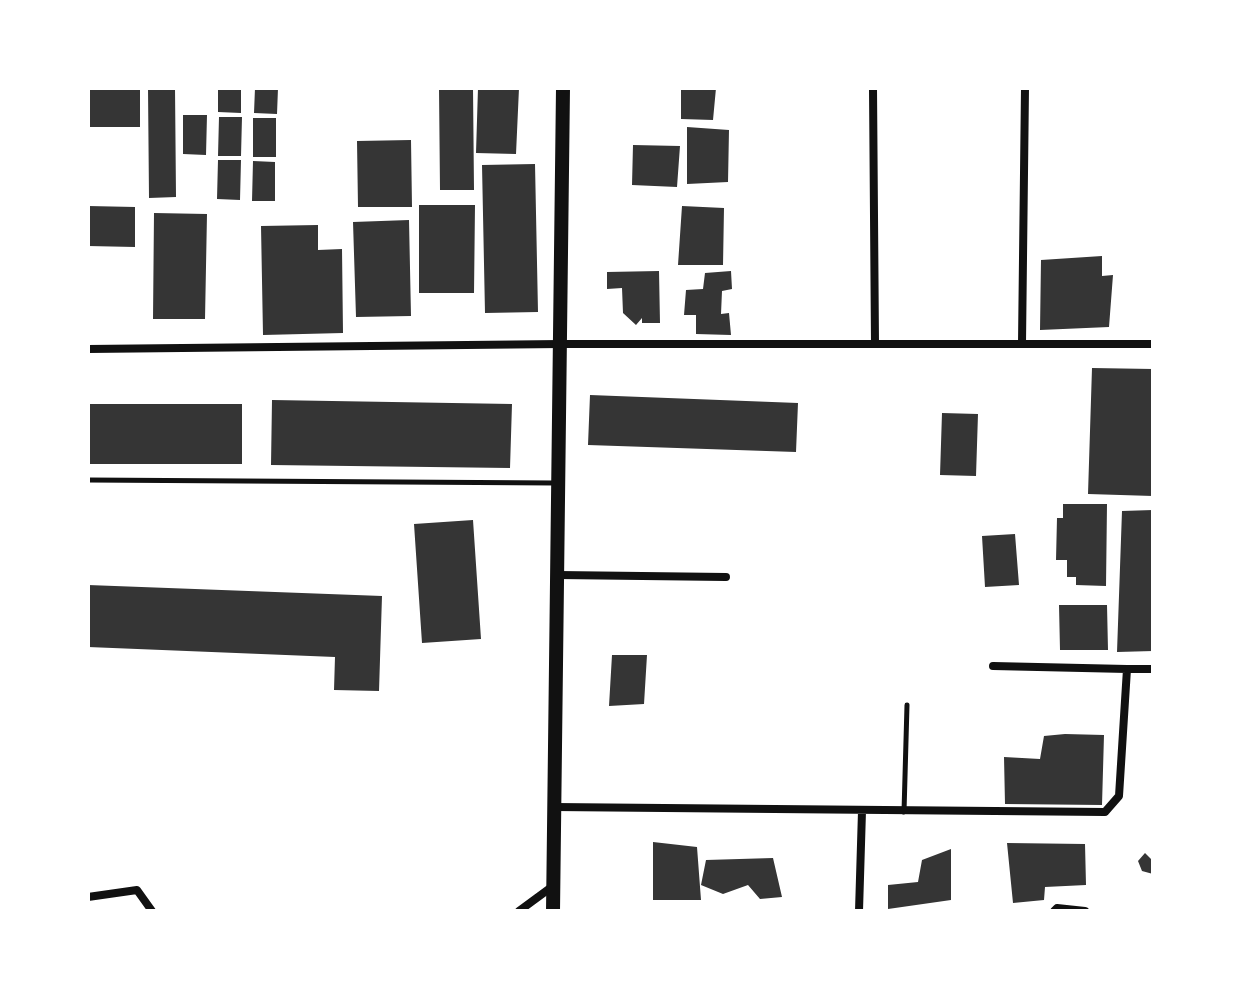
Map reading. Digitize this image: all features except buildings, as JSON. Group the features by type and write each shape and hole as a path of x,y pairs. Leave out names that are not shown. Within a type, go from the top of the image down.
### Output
{"main road":[{"path":"553,911 563,88"}],"street":[{"path":"873,88 875,344"},
{"path":"1022,343 1025,88"},
{"path":"88,349 561,344 1153,344"},
{"path":"558,575 726,577"},
{"path":"993,666 1153,669"},
{"path":"554,807 1105,812 1119,796 1127,669"},
{"path":"859,911 862,811"},
{"path":"519,911 553,886"},
{"path":"88,897 137,890 152,911"},
{"path":"1054,911 1057,908 1085,911"}],"lane":[{"path":"88,480 560,483"},
{"path":"904,812 907,705"}]}
